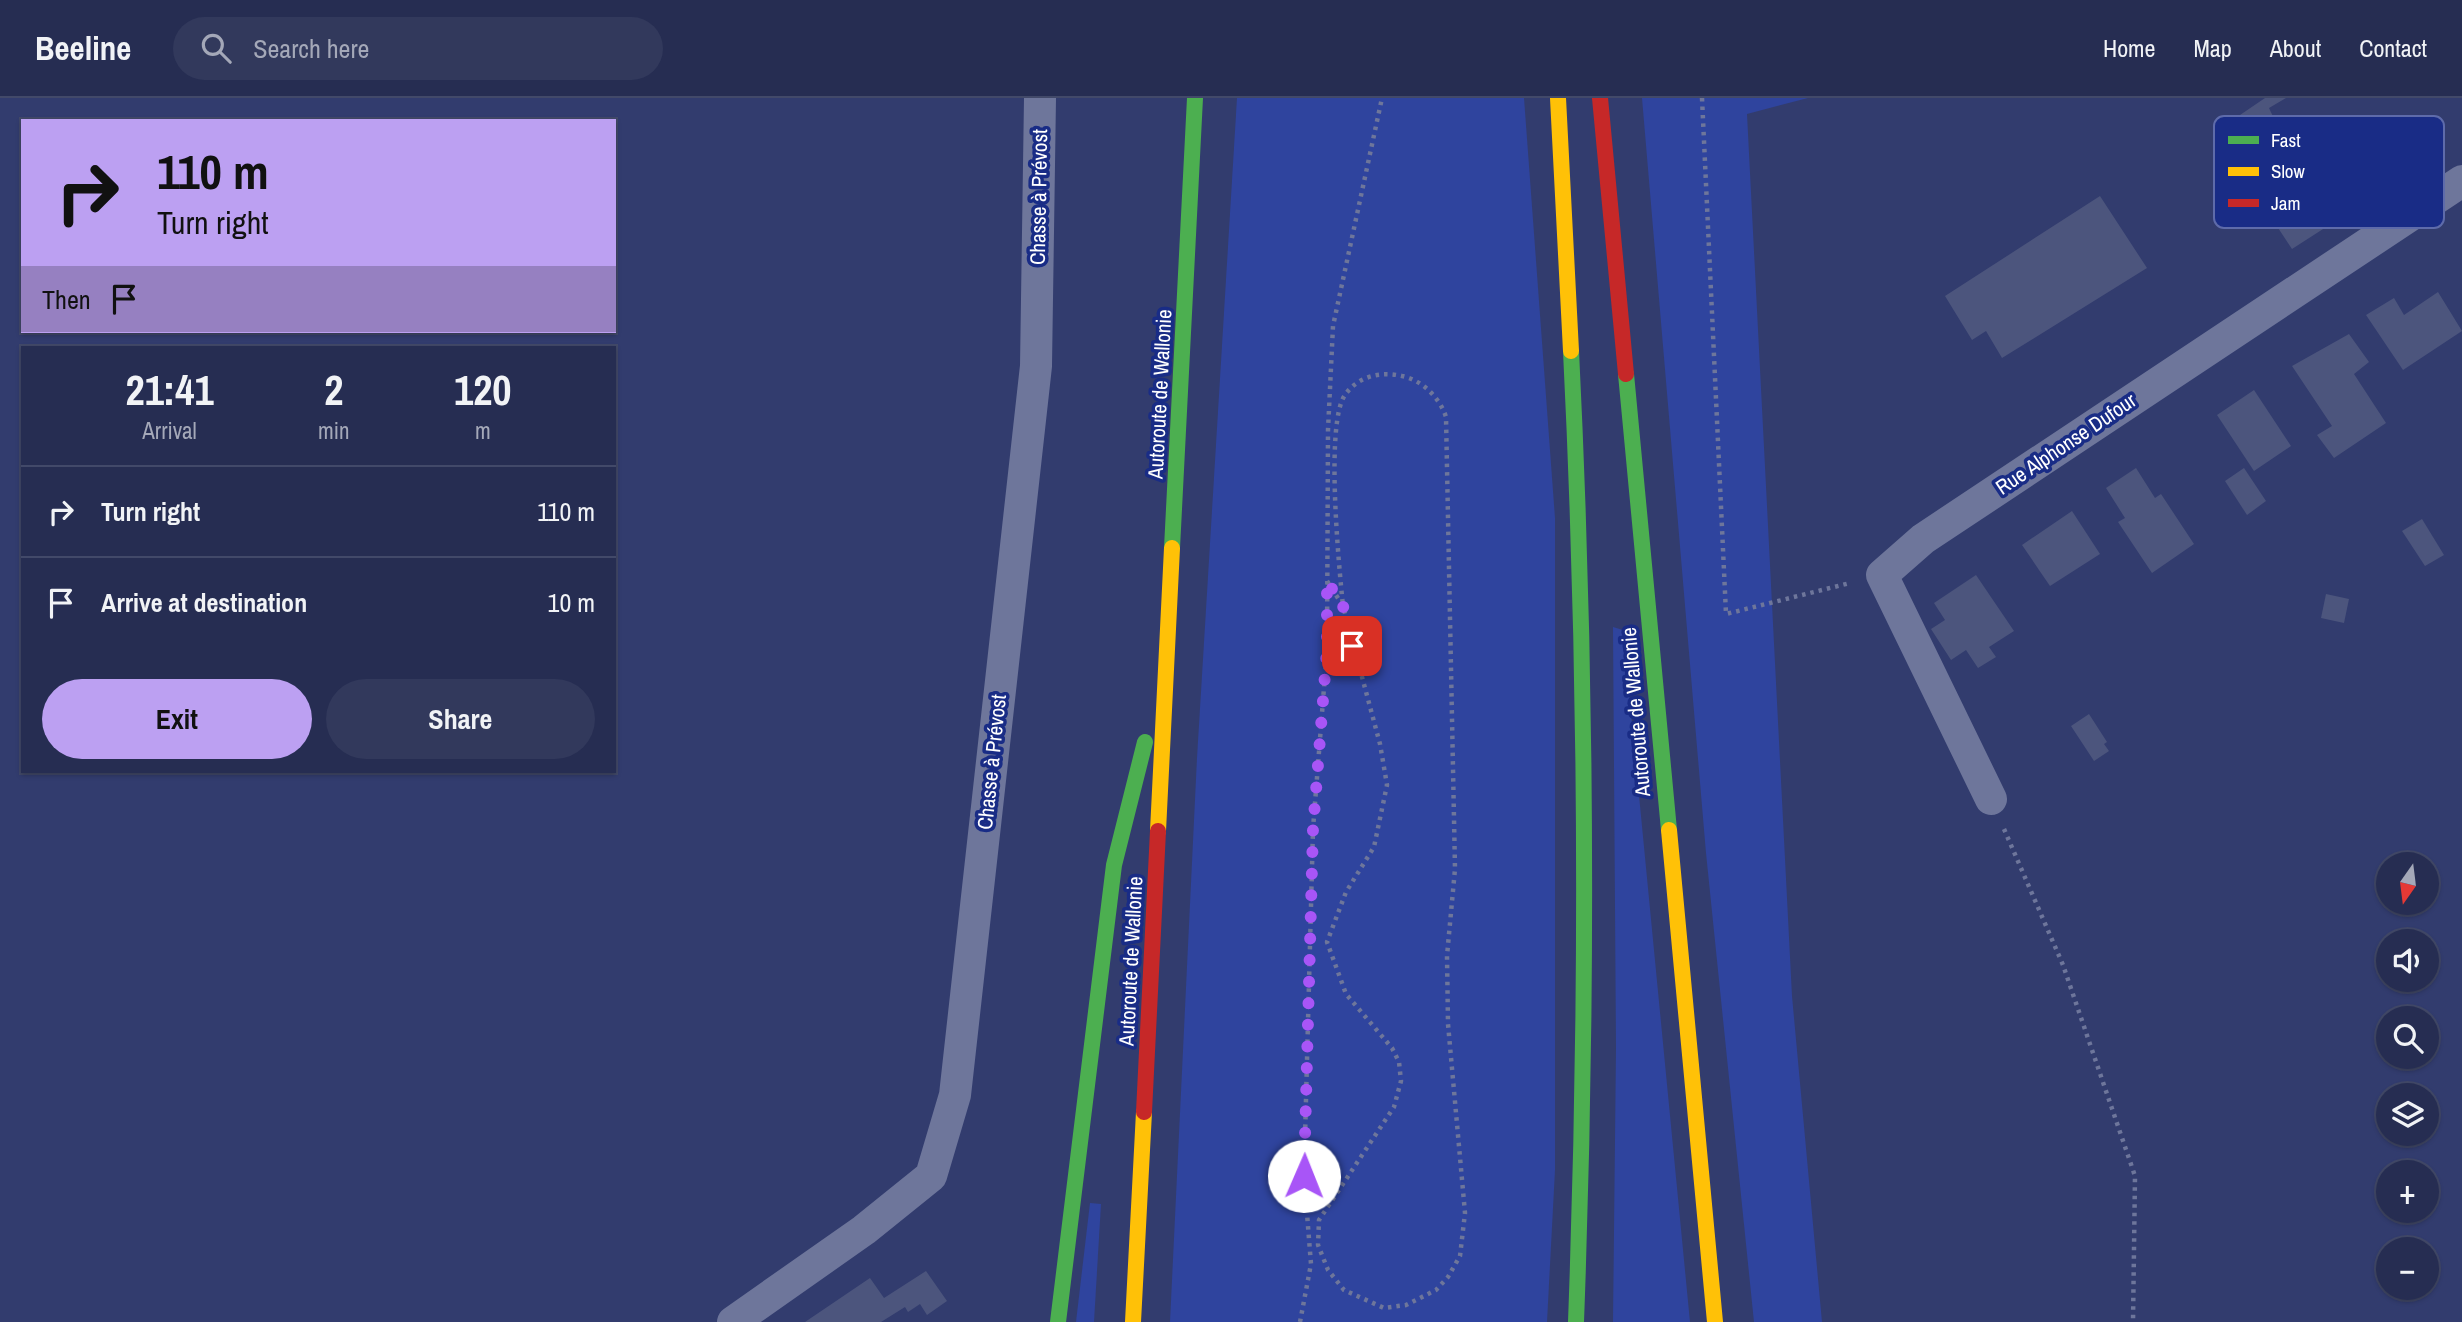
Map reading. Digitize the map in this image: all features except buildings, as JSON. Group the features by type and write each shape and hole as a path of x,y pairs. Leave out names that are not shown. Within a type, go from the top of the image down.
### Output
{"highway":[{"name":"Autoroute de Wallonie","path":"1133,1322 1195,98"},
{"path":"1558,98 1575,436 1582,785 1584,1142 1576,1322"},
{"name":"Autoroute de Wallonie","path":"1600,98 1715,1322"},
{"path":"1058,1322 1114,865 1165,662"}],"street":[{"name":"Chasse à Prévost","path":"733,1322 864,1230 931,1177 955,1095 1036,366 1040,98"},
{"name":"Rue Alphonse Dufour","path":"2444,193 2462,181"},
{"name":"Rue Alphonse Dufour","path":"1882,575 1923,539 2391,228"},
{"path":"1882,575 1991,799"}],"path":[{"path":"1300,1322 1311,1264 1304,1176 1313,829 1327,649 1328,430 1333,326 1382,98"},
{"path":"1702,98 1726,614 1882,575"},
{"path":"1327,581 1343,606 1380,744 1387,785 1374,847 1346,892 1327,942 1346,994 1392,1048 1399,1062 1401,1081 1394,1107 1338,1187 1319,1220 1318,1245 1328,1270 1344,1290 1384,1308 1424,1299 1448,1277 1460,1256 1465,1213 1448,1024 1447,956 1455,869 1446,417 1443,405 1410,377 1384,372 1361,379 1344,395 1336,417 1336,495 1343,606"},
{"path":"1991,799 2063,965 2135,1176 2133,1322"}],"shaded area":[{"path":"1237,98 1524,98 1555,518 1555,1170 1547,1322 1170,1322 1197,758"},
{"path":"1642,98 1808,98 1747,114 1792,996 1822,1322 1754,1322 1706,853"},
{"path":"1613,627 1623,630 1690,1322 1613,1322 1616,1048"},
{"path":"1090,1203 1101,1204 1094,1322 1076,1322"}],"traffic: fast":[{"path":"1172,548 1195,98"},
{"path":"1571,351 1580,594 1584,837 1583,1080 1576,1322"},
{"path":"1626,374 1669,830"},
{"path":"1058,1322 1114,865 1145,742"}],"traffic: slow":[{"path":"1558,98 1571,351"},
{"path":"1158,831 1172,548"},
{"path":"1669,830 1715,1322"},
{"path":"1133,1322 1144,1112"}],"traffic: jam":[{"path":"1600,98 1626,374"},
{"path":"1144,1112 1158,831"}],"route":[{"path":"1304,1176 1313,829 1327,649 1327,581 1343,606 1352,646"}]}
